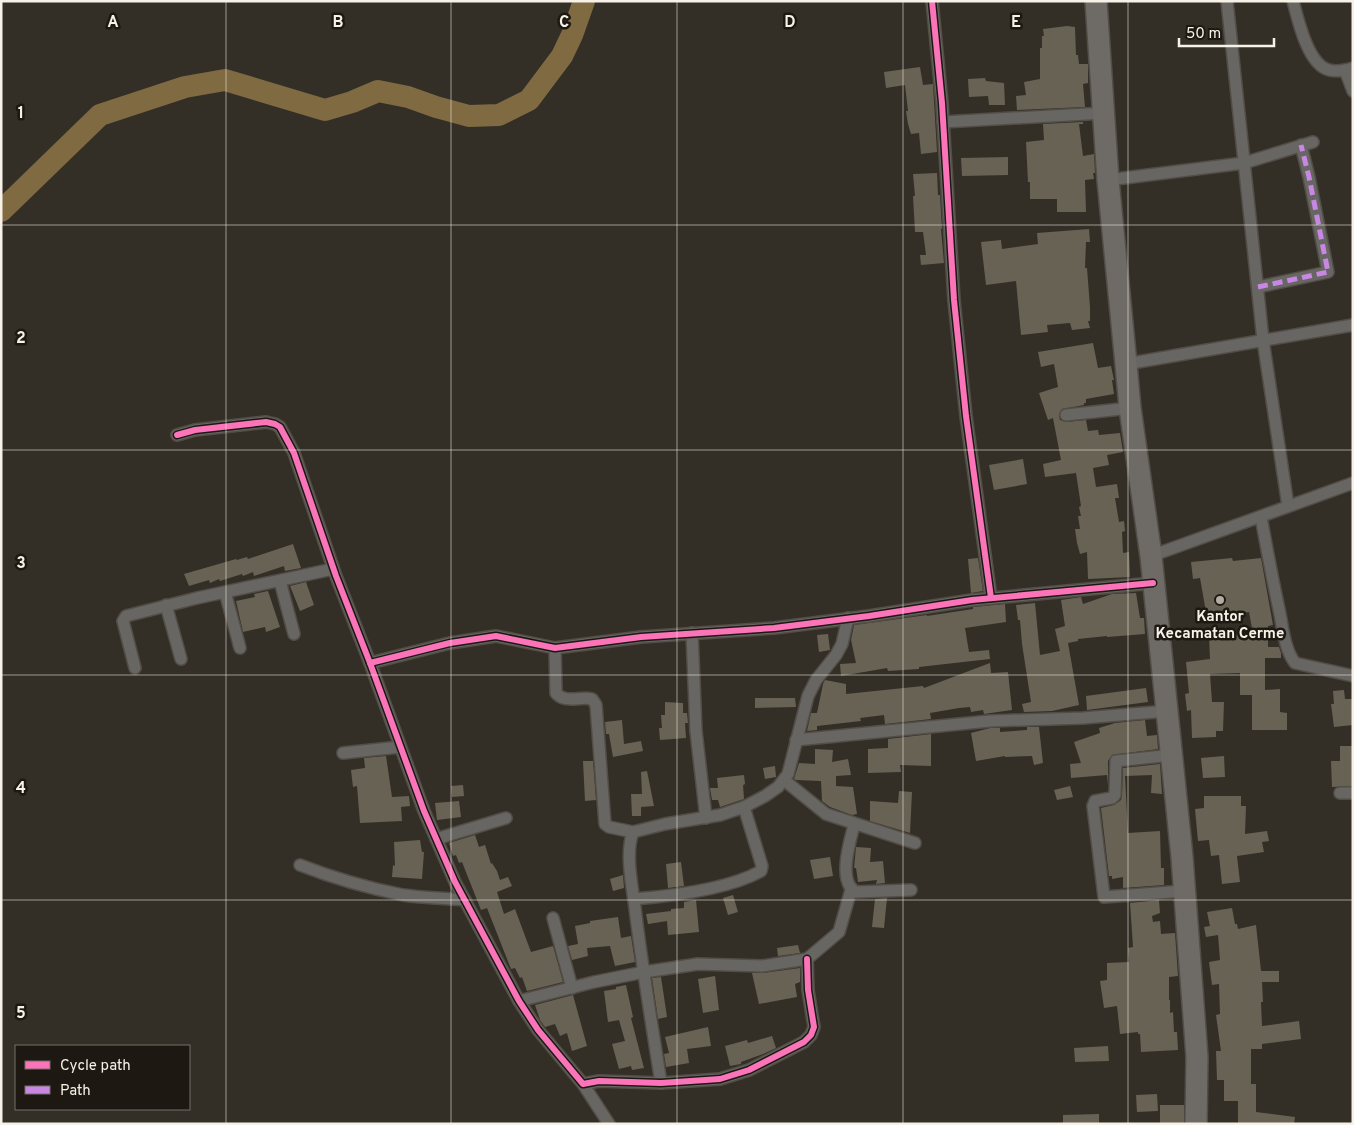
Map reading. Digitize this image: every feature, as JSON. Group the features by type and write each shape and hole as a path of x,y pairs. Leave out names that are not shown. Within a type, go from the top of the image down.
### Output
{"highway":[{"path":"1096,1 1108,180 1130,408 1151,556 1172,755 1197,1057 1196,1124"}],"street":[{"path":"932,1 943,122 954,300 966,416 991,598"},
{"path":"1227,1 1263,340 1288,506"},
{"path":"1293,1 1302,34 1318,63 1330,71 1349,69 1353,91"},
{"path":"943,122 1104,113"},
{"path":"1108,180 1244,162 1313,142"},
{"path":"1258,287 1328,272 1301,145"},
{"path":"1126,364 1353,325"},
{"path":"1066,415 1130,408"},
{"path":"177,434 266,422 280,427 294,453 333,569 436,839 465,900 519,1001 538,1030 583,1084 609,1124"},
{"path":"1151,556 1353,483"},
{"path":"1261,517 1278,607 1292,659 1295,663 1353,676"},
{"path":"135,668 124,618 130,614 333,569"},
{"path":"280,581 294,634"},
{"path":"370,663 450,643 496,636 555,648 641,637 774,628 991,598 1153,583"},
{"path":"224,592 240,648"},
{"path":"166,605 181,659"},
{"path":"555,648 556,694 564,699 586,697 592,699 596,705 605,824 609,827 633,832 665,824 720,816 744,807 765,796 784,780 788,774 808,696 816,680 836,655 842,644 848,618"},
{"path":"692,633 696,730 706,818"},
{"path":"796,740 960,724 1083,718 1168,711"},
{"path":"343,753 400,747"},
{"path":"1172,755 1116,761 1115,795 1112,798 1095,801 1093,806 1104,897 1184,891"},
{"path":"784,780 826,814 854,825 915,843"},
{"path":"1340,792 1353,794"},
{"path":"634,898 696,891 725,884 761,871 762,866 744,807"},
{"path":"436,839 506,818"},
{"path":"519,1001 644,972 698,964 762,966 807,959 839,932 851,890 848,884 846,867 847,850 854,825"},
{"path":"633,832 629,850 634,898 661,1084"},
{"path":"300,865 323,874 405,895 465,900"},
{"path":"851,890 856,892 911,890"},
{"path":"553,918 572,988"},
{"path":"583,1084 599,1082 661,1084 720,1080 749,1070 804,1042 811,1035 814,1027 808,990 807,959"}],"building":[{"path":"1075,27 1076,55 1078,55 1079,64 1088,64 1088,83 1083,84 1085,107 1017,110 1016,96 1026,95 1024,82 1040,79 1040,48 1042,48 1042,36 1044,36 1043,29"},
{"path":"920,67 923,85 933,84 937,152 921,154 919,133 911,134 908,124 905,85 886,88 884,72"},
{"path":"985,78 986,81 1004,83 1005,105 989,105 988,96 969,97 968,79"},
{"path":"1083,122 1083,124 1079,124 1083,156 1094,154 1095,173 1093,173 1094,179 1085,180 1086,212 1057,212 1057,199 1030,199 1026,142 1044,140 1043,124"},
{"path":"1008,157 1008,175 962,176 961,158"},
{"path":"937,173 944,263 921,265 920,255 926,255 923,232 915,232 913,174"},
{"path":"1089,229 1090,242 1086,242 1085,268 1087,268 1090,307 1090,321 1088,321 1090,328 1072,330 1070,323 1047,325 1048,332 1021,335 1016,281 986,285 981,242 1001,240 1002,249 1038,244 1037,233"},
{"path":"1093,343 1098,368 1111,366 1114,394 1086,399 1084,405 1062,409 1059,416 1060,420 1066,422 1086,420 1088,431 1098,430 1099,435 1120,433 1123,452 1107,455 1109,465 1093,468 1096,487 1117,484 1119,498 1115,498 1119,522 1124,521 1125,531 1122,532 1123,553 1129,552 1130,577 1088,579 1087,552 1080,554 1075,529 1080,529 1078,516 1081,516 1076,473 1045,477 1043,464 1061,460 1053,418 1048,420 1039,393 1058,387 1054,364 1041,367 1038,352"},
{"path":"1023,459 1027,484 994,490 989,465"},
{"path":"293,544 301,568 285,571 284,566 254,576 253,572 243,576 242,574 210,583 209,580 189,586 184,574 236,559 247,557 248,559"},
{"path":"978,558 983,591 971,593 968,559"},
{"path":"1232,558 1233,561 1261,558 1273,625 1268,626 1268,647 1279,647 1281,653 1281,658 1265,658 1265,690 1280,689 1280,712 1287,713 1287,730 1252,730 1252,695 1240,695 1240,673 1210,674 1212,702 1224,702 1223,731 1216,731 1216,737 1192,738 1191,710 1187,711 1185,694 1189,693 1186,662 1210,659 1209,636 1253,634 1249,612 1207,618 1200,578 1193,579 1191,562"},
{"path":"306,582 314,605 300,611 290,586"},
{"path":"268,591 280,627 266,632 265,627 243,632 236,601 255,597 254,594"},
{"path":"1136,593 1140,618 1144,618 1145,634 1078,639 1078,641 1068,643 1079,705 1052,711 1024,712 1022,704 1031,702 1020,620 1018,620 1016,605 1035,603 1040,655 1060,651 1055,629 1065,626 1061,600 1081,597 1083,604 1112,594"},
{"path":"1005,604 1006,622 965,628 969,652 989,650 990,659 919,667 919,669 888,671 887,668 841,676 840,664 856,663 851,640 854,625"},
{"path":"828,634 830,650 819,652 817,635"},
{"path":"990,663 991,673 1008,672 1012,710 984,714 983,710 971,712 970,707 959,708 930,713 931,719 885,724 884,715 860,718 861,721 817,726 817,730 807,731 811,713 817,713 825,680 846,684 846,694 923,686 924,688"},
{"path":"1146,688 1148,702 1087,710 1086,696"},
{"path":"1344,690 1345,699 1353,699 1353,725 1334,727 1331,704 1334,704 1333,691"},
{"path":"755,698 795,698 796,707 755,708"},
{"path":"665,702 683,703 683,713 687,713 688,723 685,723 686,738 660,740 659,728 662,728 661,715 665,715"},
{"path":"622,720 624,744 641,741 643,751 613,757 609,734 606,734 605,722"},
{"path":"1145,720 1147,736 1157,735 1158,749 1112,755 1108,761 1108,785 1107,775 1071,778 1070,764 1081,763 1074,742 1100,733 1099,728 1115,723"},
{"path":"1027,727 1039,727 1043,763 1034,765 1032,756 1005,756 976,761 971,733 990,728 1000,728 1000,732 1027,730"},
{"path":"931,734 931,766 900,765 901,772 868,773 868,749 888,748 888,739"},
{"path":"1340,746 1353,746 1353,786 1332,787 1331,761 1340,761"},
{"path":"815,749 833,750 832,762 848,759 851,775 836,776 836,786 853,787 857,814 852,815 830,807 822,801 821,781 794,779 799,763 815,764"},
{"path":"386,756 392,797 409,796 410,806 401,807 402,821 360,823 357,786 353,787 351,770 365,768 364,758"},
{"path":"1224,756 1225,777 1203,778 1201,758"},
{"path":"583,761 593,761 596,800 585,801"},
{"path":"1160,764 1162,794 1151,793 1152,775 1125,776 1128,833 1160,831 1161,868 1164,868 1164,885 1123,888 1123,877 1112,879 1112,876 1109,876 1101,808 1114,805 1121,800 1123,768"},
{"path":"775,766 776,777 765,779 763,768"},
{"path":"647,771 654,806 641,807 641,816 632,816 631,794 642,794 641,772"},
{"path":"744,775 744,799 720,807 718,800 712,800 710,788 718,788 717,778"},
{"path":"463,785 464,796 452,797 451,786"},
{"path":"1070,786 1073,797 1057,800 1054,790"},
{"path":"899,791 912,792 910,833 870,821 870,801 898,803"},
{"path":"1204,796 1241,796 1241,806 1246,806 1245,834 1267,831 1269,841 1262,842 1264,852 1237,856 1240,882 1222,884 1219,855 1211,856 1209,840 1198,841 1195,809 1204,808"},
{"path":"459,801 461,817 437,820 435,803"},
{"path":"475,835 479,847 485,845 491,864 497,871 500,880 508,877 512,886 497,892 504,914 515,909 531,952 553,946 563,982 527,991 522,977 520,978 515,968 511,969 487,908 481,910 462,862 459,863 456,855 453,856 449,843"},
{"path":"420,840 422,852 424,852 422,879 392,877 393,865 395,866 394,842"},
{"path":"856,847 871,848 870,862 883,861 885,883 876,884 877,880 858,882 856,868 854,868"},
{"path":"830,857 833,876 814,879 810,860"},
{"path":"681,862 684,886 668,888 666,864"},
{"path":"623,875 624,888 613,891 610,879"},
{"path":"733,895 738,912 728,915 723,898"},
{"path":"887,898 884,928 872,927 875,899"},
{"path":"696,900 699,932 668,935 667,921 648,924 646,914 684,908 684,902"},
{"path":"1159,900 1160,913 1152,916 1153,922 1160,921 1161,934 1175,933 1178,976 1169,977 1169,1000 1170,1013 1173,1012 1174,1032 1177,1032 1178,1050 1141,1052 1140,1034 1138,1032 1120,1034 1117,1006 1104,1008 1100,981 1107,980 1107,963 1129,962 1128,948 1133,947 1130,903"},
{"path":"1232,908 1235,924 1237,924 1238,929 1256,925 1261,971 1279,971 1279,982 1262,982 1262,1026 1299,1021 1301,1039 1262,1044 1262,1049 1251,1049 1251,1084 1256,1084 1256,1112 1295,1117 1294,1124 1238,1124 1238,1101 1224,1101 1224,1080 1217,1080 1216,1051 1221,1051 1216,1015 1220,1014 1219,984 1212,985 1209,962 1220,960 1218,935 1206,937 1204,927 1210,926 1207,912"},
{"path":"618,917 621,938 631,936 635,962 615,966 610,946 587,948 588,956 572,960 568,946 578,944 575,926 590,923 590,921"},
{"path":"798,945 800,953 778,956 777,948"},
{"path":"800,968 800,982 795,984 797,997 759,1004 752,973"},
{"path":"715,976 719,1010 703,1013 698,979"},
{"path":"661,977 667,1017 658,1019 652,978"},
{"path":"626,985 633,1017 631,1018 644,1068 632,1070 631,1066 619,1069 612,1044 625,1041 619,1020 608,1022 604,991"},
{"path":"573,995 587,1046 572,1051 567,1033 560,1036 555,1024 545,1027 540,1020 535,1005"},
{"path":"708,1027 711,1046 687,1049 689,1063 666,1067 664,1054 669,1053 665,1037"},
{"path":"772,1036 776,1048 741,1062 741,1064 730,1066 725,1046 747,1040 748,1043"},
{"path":"1108,1046 1109,1061 1075,1062 1074,1048"},
{"path":"1157,1094 1158,1111 1137,1112 1136,1095"},
{"path":"1160,1105 1184,1105 1184,1124 1160,1124"},
{"path":"1099,1114 1099,1124 1063,1124 1063,1115"}],"waterway":[{"path":"1,211 100,115 185,87 225,80 325,110 352,102 378,91 408,97 469,116 499,115 529,100 562,56 584,1"}],"marked path":[{"path":"1258,287 1328,272 1301,145"}],"cycle path":[{"path":"932,1 942,103 954,300 966,416 991,598"},
{"path":"177,435 195,430 266,422 280,427 294,453 336,576 424,811 455,882 519,1001 538,1030 583,1084 599,1081 661,1083 720,1079 749,1070 804,1042 811,1035 814,1027 808,990 807,959"},
{"path":"370,663 450,643 496,636 555,648 641,637 774,628 972,600 1153,583"}],"place":[{"name":"Kantor Kecamatan Cerme","path":"1220,600"}]}
